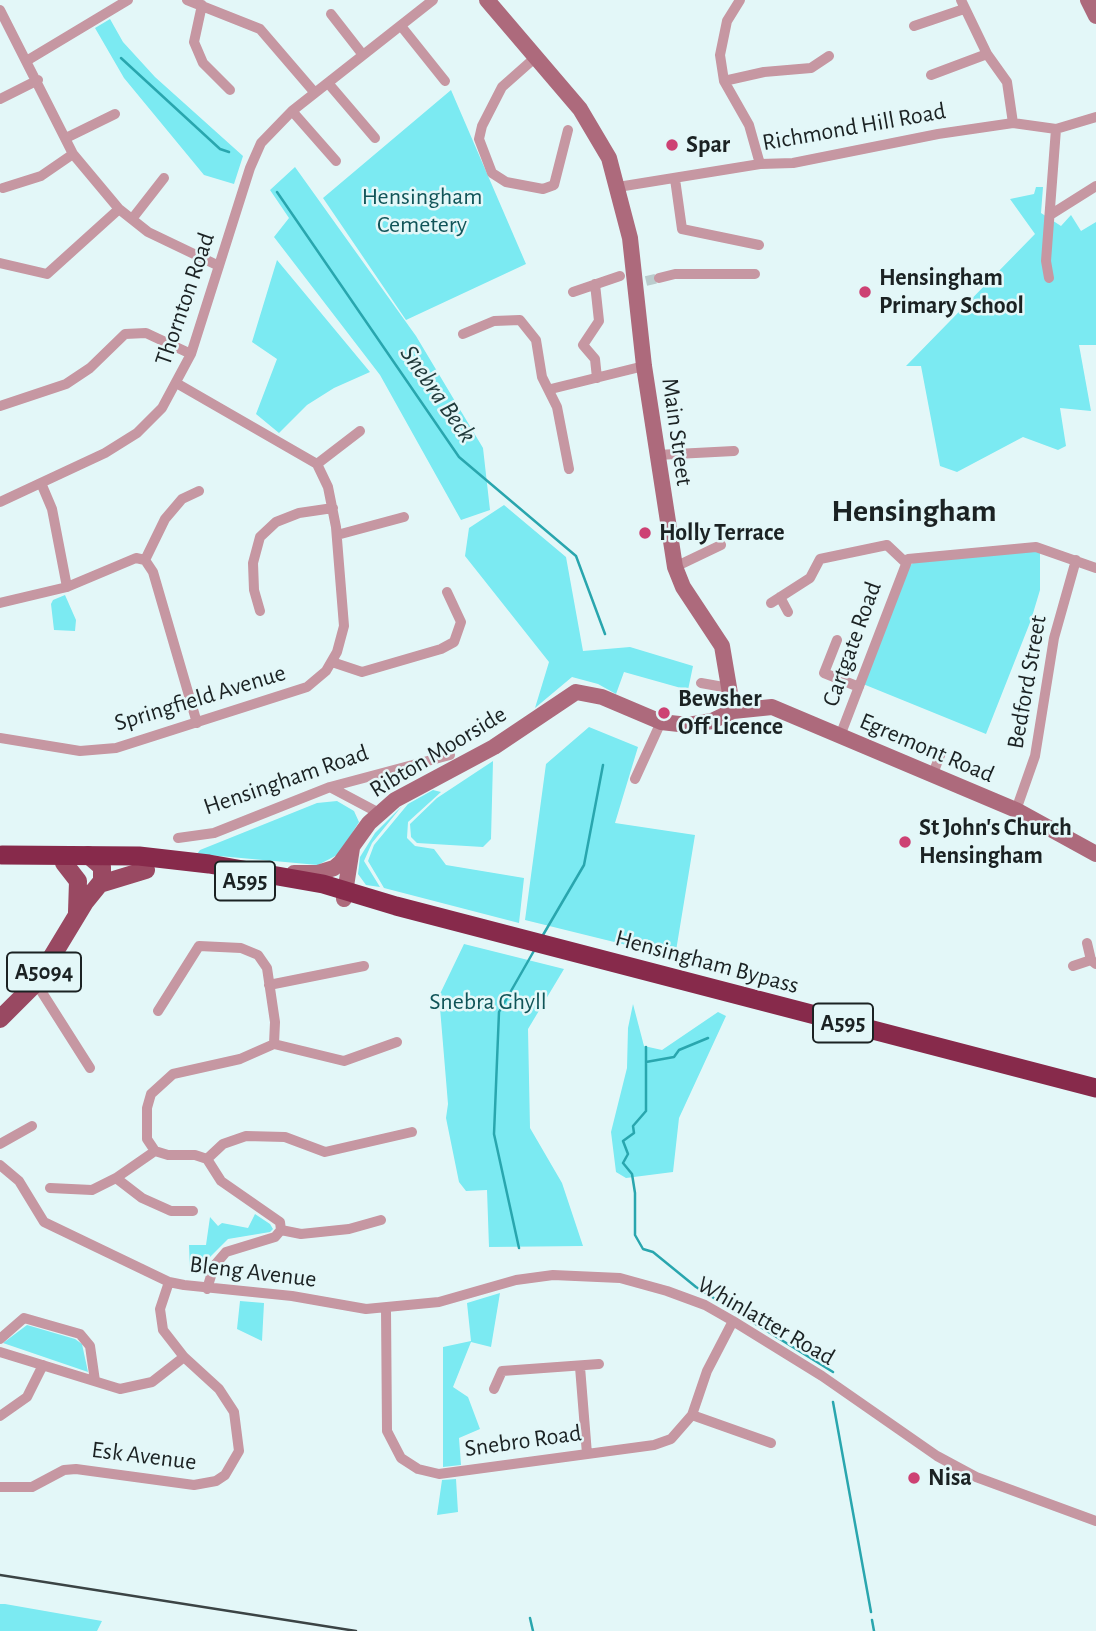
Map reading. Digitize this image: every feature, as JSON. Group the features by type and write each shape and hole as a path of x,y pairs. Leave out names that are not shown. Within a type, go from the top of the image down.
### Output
{"highway":[{"name":"A595","path":"1,855 342,892"},
{"name":"A595","path":"1,855 102,866 209,864 342,892"},
{"name":"Hensingham Bypass","path":"342,892 1096,1088"}],"main road":[{"name":"Main Street","path":"487,0 580,109 608,158 618,187 641,281 644,366 675,567 683,587 722,646 733,710"},
{"path":"1088,0 1096,16"},
{"name":"Ribton Moorside","path":"341,862 379,813 417,787 494,747 576,692 588,693 661,722"},
{"name":"Egremont Road","path":"733,710 772,707 1016,810 1096,854"},
{"path":"661,722 688,725 712,721 733,710"},
{"path":"342,892 353,846"},
{"path":"257,873 318,873 341,862 342,892"},
{"path":"64,863 78,881 81,909"},
{"name":"A5094","path":"0,1019 36,983 81,909 102,866"}],"street":[{"path":"28,60 128,0"},
{"path":"187,0 260,30 315,93"},
{"name":"Thornton Road","path":"0,502 105,453 137,433 162,408 178,384 191,354 261,143 292,111 433,0"},
{"path":"740,0 723,32 720,55 724,81 749,125 760,164"},
{"path":"202,5 194,42 203,63 230,90"},
{"path":"914,26 962,5 987,54 1007,82 1013,123"},
{"path":"0,10 28,60 73,154 119,209 148,232 219,266"},
{"path":"331,14 363,55"},
{"path":"401,26 444,81"},
{"path":"931,75 987,54"},
{"path":"537,56 502,88 482,126 479,139 492,173 506,182 543,189 554,185 568,130"},
{"path":"724,81 764,72 811,68 829,56"},
{"path":"0,99 38,80"},
{"path":"328,83 375,138"},
{"path":"292,111 331,159"},
{"path":"66,138 115,114"},
{"name":"Richmond Hill Road","path":"618,187 760,164 793,163 878,144 1013,123 1056,129 1096,117"},
{"path":"1049,278 1046,261 1056,129"},
{"path":"3,188 40,176 73,154"},
{"path":"132,219 164,178"},
{"path":"675,179 682,229 759,245"},
{"path":"1050,215 1096,186"},
{"path":"0,263 47,274 119,209"},
{"path":"659,278 675,274 755,274"},
{"path":"573,292 620,276"},
{"path":"595,284 599,321 583,345 595,359 597,377"},
{"path":"463,334 494,321 520,320 536,340 542,377 551,389 558,407 569,469"},
{"path":"0,406 66,384 90,368 125,334 146,333 191,354"},
{"path":"551,389 644,366"},
{"path":"178,384 317,464 360,430"},
{"path":"657,455 734,451"},
{"name":"Springfield Avenue","path":"0,738 80,751 116,748 307,687 326,671 332,662 344,626 333,508 328,487 317,464"},
{"path":"41,483 52,509 67,587"},
{"path":"145,560 165,519 182,499 199,491"},
{"path":"260,611 254,590 253,563 260,537 275,522 299,513 333,508"},
{"path":"337,535 404,517"},
{"path":"675,567 721,545"},
{"path":"788,612 775,600 810,578 820,559 887,545 904,564 925,556 1026,547 1046,548 1096,568"},
{"path":"0,603 67,587 136,558 145,560 153,572 197,723"},
{"name":"Bedford Street","path":"1016,810 1035,757 1054,639 1076,560"},
{"name":"Cartgate Road","path":"840,736 904,564"},
{"path":"332,662 362,671 441,649 454,642 461,622 447,592"},
{"path":"837,640 824,673 859,687"},
{"path":"701,683 729,688"},
{"path":"635,779 661,722"},
{"path":"932,776 941,753"},
{"name":"Hensingham Road","path":"178,838 214,833 330,787 450,755"},
{"path":"330,787 379,813"},
{"path":"1073,966 1093,962 1087,943"},
{"path":"158,1011 199,946 241,948 258,956 267,968 275,1022 274,1044"},
{"path":"269,985 364,966"},
{"path":"36,983 90,1068"},
{"path":"281,1230 275,1215 220,1181 207,1159 195,1155 168,1155 155,1151 147,1139 148,1102 173,1074 240,1059 274,1044 344,1061 397,1042"},
{"path":"0,1144 32,1126"},
{"path":"207,1159 223,1144 246,1136 285,1137 325,1152 397,1130 412,1132"},
{"path":"50,1188 92,1190 116,1178 155,1151"},
{"name":"Bleng Avenue","path":"0,1165 19,1181 44,1222 169,1282 207,1289 292,1296 366,1309 386,1309"},
{"path":"116,1178 142,1198 171,1211 193,1210"},
{"path":"281,1230 301,1234 349,1229 381,1220"},
{"path":"207,1289 214,1266 226,1252 268,1241 281,1230"},
{"name":"Whinlatter Road","path":"386,1309 439,1302 516,1280 578,1275 645,1284 705,1305 733,1321 822,1376 937,1456 1002,1489 1096,1521"},
{"name":"Esk Avenue","path":"0,1487 32,1487 64,1470 76,1469 194,1485 216,1481 225,1475 239,1451 234,1412 219,1389 169,1340 159,1319 169,1282"},
{"name":"Snebro Road","path":"386,1309 387,1431 396,1451 407,1462 418,1469 439,1474 664,1442 679,1432 692,1415 707,1371 733,1321"},
{"path":"0,1339 24,1318 79,1334 90,1346 94,1381"},
{"path":"0,1352 120,1389 141,1386 161,1377 184,1357"},
{"path":"494,1389 502,1371 599,1364"},
{"path":"0,1416 27,1397 43,1365"},
{"path":"580,1367 587,1454"},
{"path":"692,1415 771,1443"}],"green space":[{"path":"110,19 123,42 155,77 243,156 234,184 204,175 124,78 95,28"},
{"name":"Hensingham Cemetery","path":"451,90 526,264 406,320 323,198"},
{"path":"295,167 416,336 483,448 490,510 461,520 380,375 274,237 289,218 270,190"},
{"path":"1036,187 1043,187 1041,213 1061,226 1071,215 1081,231 1096,222 1096,345 1079,345 1091,411 1060,408 1066,446 1058,450 1023,437 957,472 940,466 921,366 906,366 1035,234 1010,199 1034,194"},
{"path":"277,260 370,372 334,388 307,405 279,433 256,414 277,359 252,342"},
{"path":"504,505 566,557 583,651 630,647 693,666 688,690 624,672 616,694 598,684 572,677 535,708 549,662 465,556 469,528"},
{"path":"1040,550 1040,590 1031,620 986,734 863,684 908,567 913,563"},
{"path":"65,595 76,620 75,631 54,630 51,604 53,600"},
{"name":"Snebra Ghyll","path":"589,727 638,747 615,823 695,835 675,957 525,920 546,764"},
{"path":"493,761 491,839 483,847 417,843 411,837 410,824 437,798"},
{"path":"433,790 441,792 408,822 407,838 415,846 434,849 446,865 524,878 519,923 384,888 368,861 374,845 408,804"},
{"path":"337,801 354,811 359,822 339,854 318,865 197,854 200,850 317,803"},
{"path":"402,806 372,843 364,861 380,887 366,885 358,874 360,857 375,833"},
{"name":"Snebra Ghyll","path":"464,944 564,969 528,1029 530,1128 562,1183 583,1246 489,1247 487,1190 466,1191 459,1182 446,1118 448,1104 439,996"},
{"path":"633,1004 644,1046 662,1050 718,1012 726,1016 679,1118 673,1172 626,1178 616,1172 611,1132 627,1068 628,1028"},
{"path":"255,1214 273,1229 270,1232 228,1239 208,1259 200,1274 190,1271 189,1245 206,1245 210,1217 218,1226 222,1223 248,1228"},
{"path":"500,1293 491,1347 471,1342 453,1387 468,1397 480,1429 459,1438 461,1465 443,1467 443,1347 471,1341 467,1303"},
{"path":"240,1301 264,1303 262,1341 237,1329"},
{"path":"27,1325 75,1339 82,1344 88,1372 3,1343"},
{"path":"456,1479 458,1512 437,1515 442,1480"},
{"path":"0,1604 102,1621 97,1631 0,1631"}],"waterway":[{"name":"Snebra Beck","path":"121,58 220,149 229,152"},
{"name":"Snebra Beck","path":"277,192 459,457 576,556 605,634"},
{"name":"Snebra Beck","path":"543,935 584,865 603,765"},
{"name":"Snebra Beck","path":"519,1248 494,1134 499,1012 535,949"},
{"path":"646,1062 674,1057 679,1050 708,1038"},
{"path":"646,1047 646,1111 633,1126 634,1133 623,1141 628,1154 623,1163 632,1174 635,1193 635,1235 643,1249 653,1252 696,1287 833,1372"},
{"path":"833,1402 871,1612"},
{"name":"Snebra Beck","path":"530,1618 533,1631"},
{"path":"872,1620 874,1631"}],"tunnel":[{"path":"646,281 659,278"}],"railway":[{"path":"0,1575 356,1631"}],"place":[{"name":"Spar","path":"672,145"},
{"name":"Hensingham Primary School","path":"865,292"},
{"name":"Holly Terrace","path":"645,533"},
{"name":"Bewsher Off Licence","path":"664,713"},
{"name":"St John's Church Hensingham","path":"905,842"},
{"name":"Nisa","path":"914,1478"}],"district":[{"name":"Hensingham","path":"914,511"}]}
